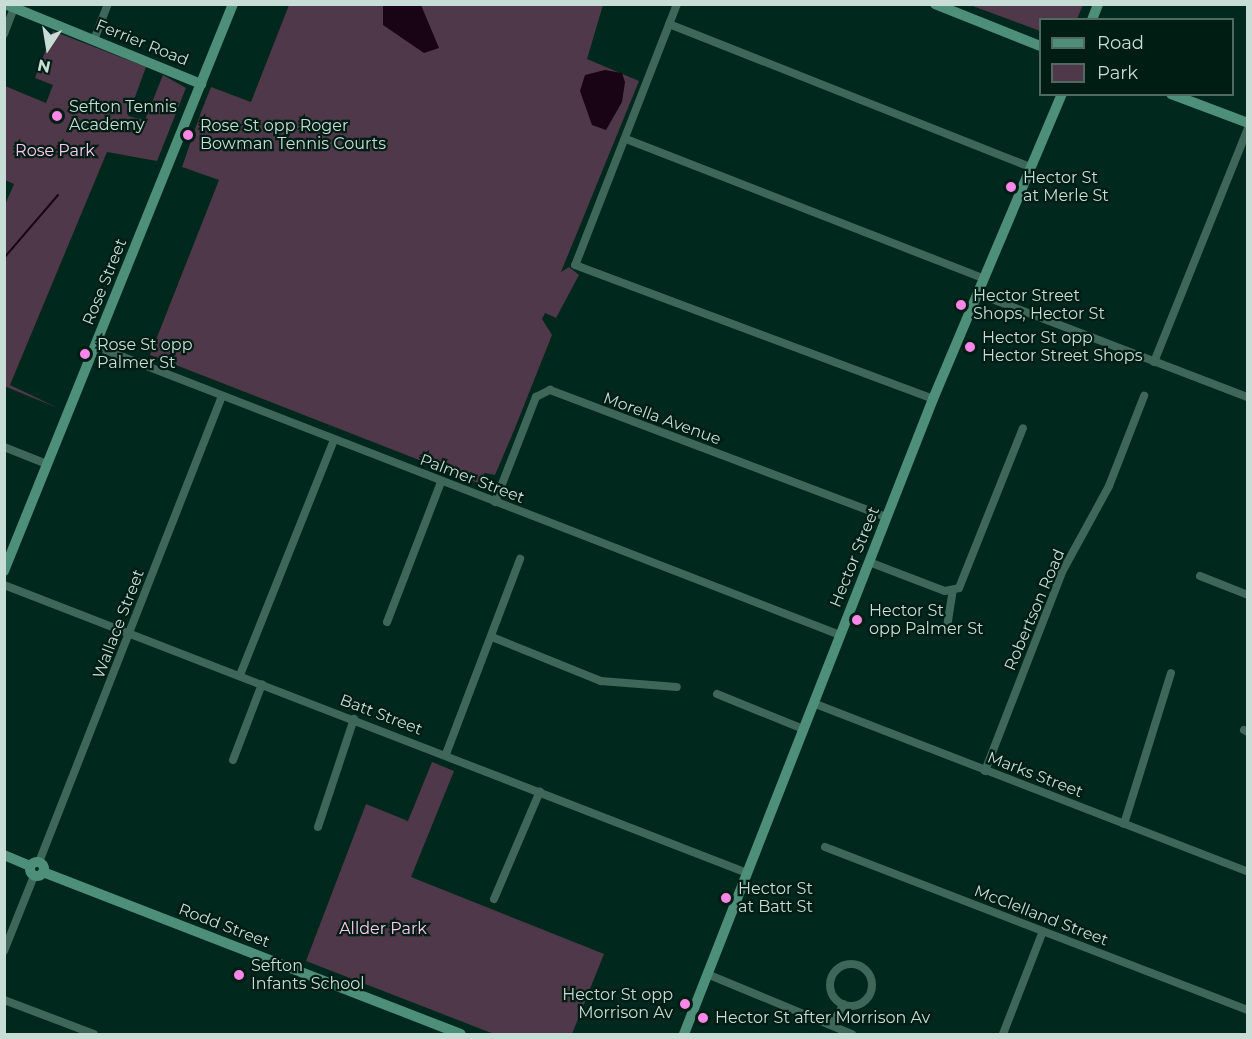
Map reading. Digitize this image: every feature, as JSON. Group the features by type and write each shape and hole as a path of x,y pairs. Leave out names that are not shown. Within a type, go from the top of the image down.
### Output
{"street":[{"path":"94,40 108,4"},
{"name":"Rose Street","path":"4,572 233,4"},
{"path":"677,4 575,265 933,399"},
{"path":"935,4 1039,45"},
{"path":"4,34 9,6"},
{"name":"Ferrier Road","path":"9,6 201,84"},
{"path":"669,24 1031,167"},
{"name":"Hector Street","path":"684,1035 933,399 1061,96"},
{"path":"1176,96 1248,123"},
{"path":"1154,362 1248,128"},
{"path":"626,139 983,278"},
{"path":"979,294 1248,397"},
{"name":"Palmer Street","path":"95,346 840,636"},
{"name":"Morella Avenue","path":"495,502 536,397 550,390 886,517"},
{"name":"Wallace Street","path":"4,951 222,396"},
{"name":"Robertson Road","path":"985,771 1062,572 1109,486 1144,396"},
{"path":"946,627 953,591 961,584 1023,428"},
{"path":"240,675 334,440"},
{"path":"4,447 47,464"},
{"path":"387,622 441,482"},
{"path":"446,754 492,638 520,559"},
{"path":"869,562 953,591"},
{"path":"1200,576 1248,594"},
{"name":"Batt Street","path":"4,585 446,754 747,873"},
{"path":"492,638 601,681 677,687"},
{"path":"1124,824 1171,673"},
{"path":"232,760 262,684"},
{"path":"717,694 803,729"},
{"name":"Marks Street","path":"813,703 1248,872"},
{"path":"318,827 354,719"},
{"path":"494,900 540,791"},
{"name":"McClelland Street","path":"825,848 1248,1010"},
{"name":"Rodd Street","path":"4,855 461,1035"},
{"path":"1003,1035 1043,931"},
{"path":"859,965 870,974 871,992 862,1003 844,1004 833,995 832,977 841,966 859,965"},
{"path":"707,974 832,1024 852,1035"},
{"path":"4,1000 94,1035"},
{"path":"832,1024 844,1004"}],"green space":[{"path":"289,5 603,5 587,59 639,81 561,272 569,267 579,275 556,318 545,313 542,319 552,335 495,475 485,473 478,483 150,355 219,180 182,167 201,112 211,87 251,102"},
{"path":"970,5 1083,5 1077,18 1039,18 1039,31"},
{"name":"Rose Park","path":"53,31 146,67 128,116 145,120 163,75 186,88 157,161 107,152 10,385 58,408 4,386 4,207 14,184 5,180 5,86 46,103 53,85 35,78"},
{"name":"Allder Park","path":"432,762 454,771 411,877 604,954 572,1034 494,1034 306,961 366,804 408,821"}],"shaded area":[{"path":"383,5 421,5 439,48 424,53 383,25"},
{"path":"605,70 622,73 625,82 622,102 606,130 592,125 580,91 585,75"}],"waterway":[{"path":"4,258 58,195"}],"place":[{"name":"Sefton Tennis Academy","path":"57,116"},
{"name":"Rose St opp Roger Bowman Tennis Courts","path":"188,135"},
{"name":"Hector St at Merle St","path":"1011,187"},
{"name":"Hector Street Shops, Hector St","path":"961,305"},
{"name":"Hector St opp Hector Street Shops","path":"970,347"},
{"name":"Rose St opp Palmer St","path":"85,354"},
{"name":"Hector St opp Palmer St","path":"857,620"},
{"name":"Hector St at Batt St","path":"726,898"},
{"name":"Sefton Infants School","path":"239,975"},
{"name":"Hector St opp Morrison Av","path":"685,1004"},
{"name":"Hector St after Morrison Av","path":"703,1018"}]}
